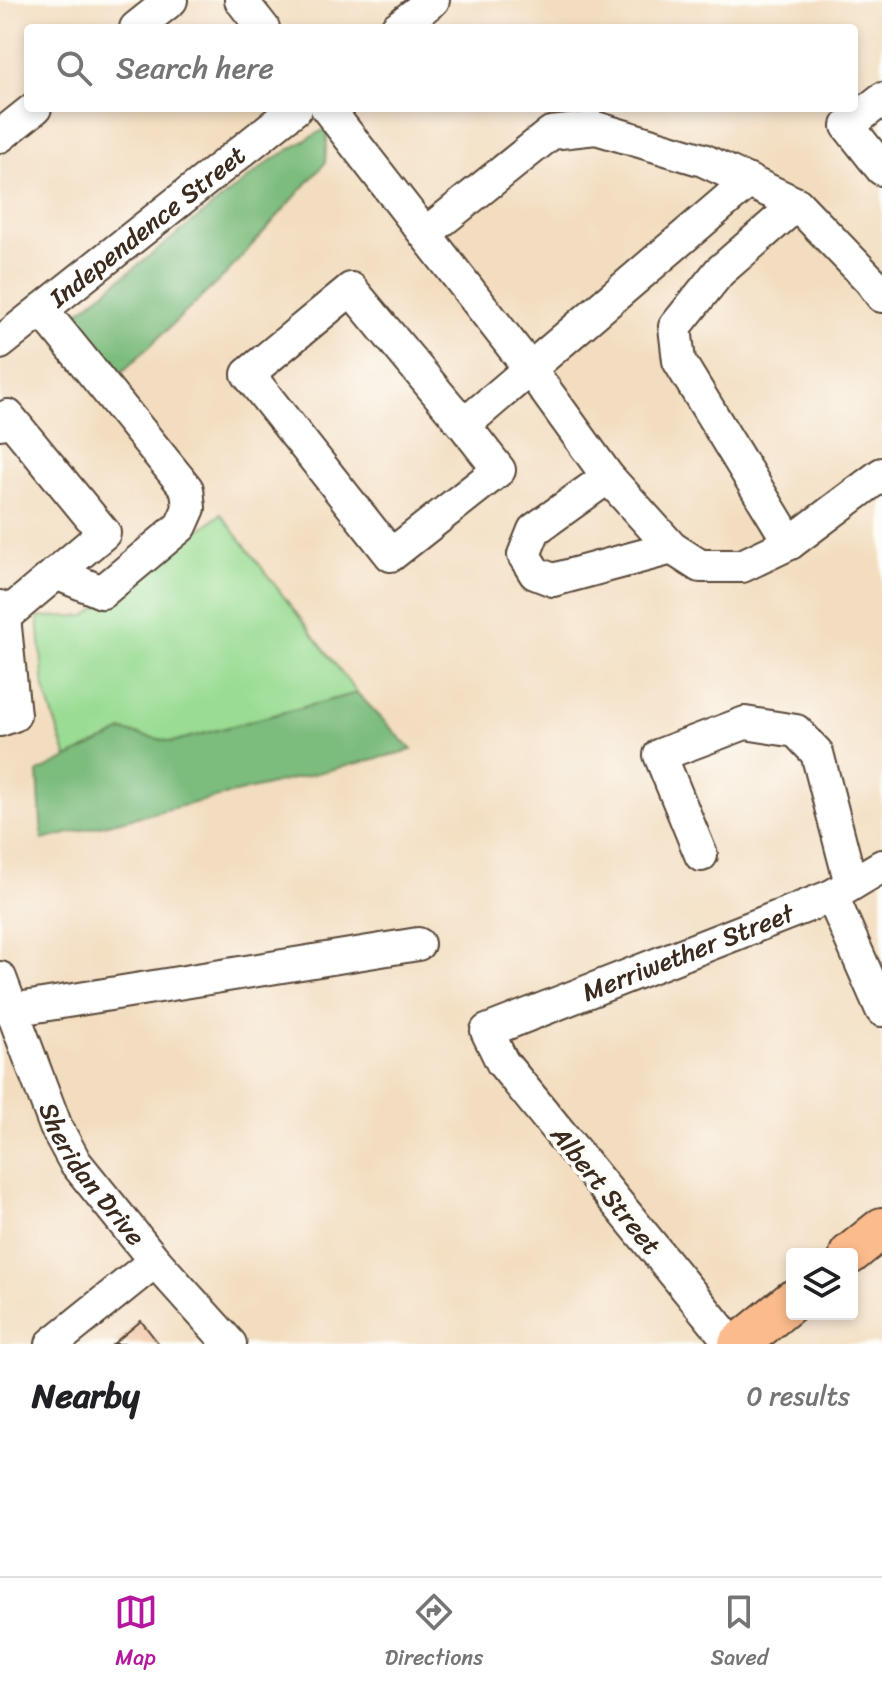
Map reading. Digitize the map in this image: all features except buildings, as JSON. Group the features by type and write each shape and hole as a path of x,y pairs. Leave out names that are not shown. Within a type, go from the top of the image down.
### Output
{"main road":[{"path":"857,1248 882,1228"},
{"path":"739,1344 786,1306"}],"street":[{"path":"141,24 171,0"},
{"path":"241,0 260,24"},
{"path":"402,24 433,0"},
{"path":"882,99 848,126 882,169"},
{"path":"0,136 30,112"},
{"name":"Independence Street","path":"0,343 291,112"},
{"path":"330,112 530,369 608,477 672,548 700,566 742,566 790,543 882,474"},
{"path":"425,234 551,133 596,128 703,160 797,204 882,296"},
{"path":"464,425 749,181"},
{"path":"790,543 679,361 675,327 719,272 797,204"},
{"path":"351,289 464,425 499,470 391,555 248,374 351,289"},
{"path":"42,310 187,489 189,508 181,526 102,592 56,573"},
{"path":"0,720 14,715 2,612 104,533 3,415"},
{"path":"608,477 534,530 524,555 535,573 553,580 672,548"},
{"path":"701,855 660,755 745,723 796,731 817,753 841,890 882,1010"},
{"name":"Merriwether Street","path":"487,1031 841,890 882,866"},
{"path":"12,1010 418,944"},
{"name":"Sheridan Drive","path":"0,978 56,1127 75,1162 155,1261 230,1344"},
{"name":"Albert Street","path":"487,1031 502,1062 732,1344"},
{"path":"52,1344 155,1261"}],"green space":[{"path":"328,127 325,163 227,273 117,377 76,314 270,161"},
{"path":"221,514 357,693 172,742 123,731 67,758 44,688 38,617 86,616"},
{"path":"357,693 412,750 42,840 38,772 123,731 172,742"}]}
